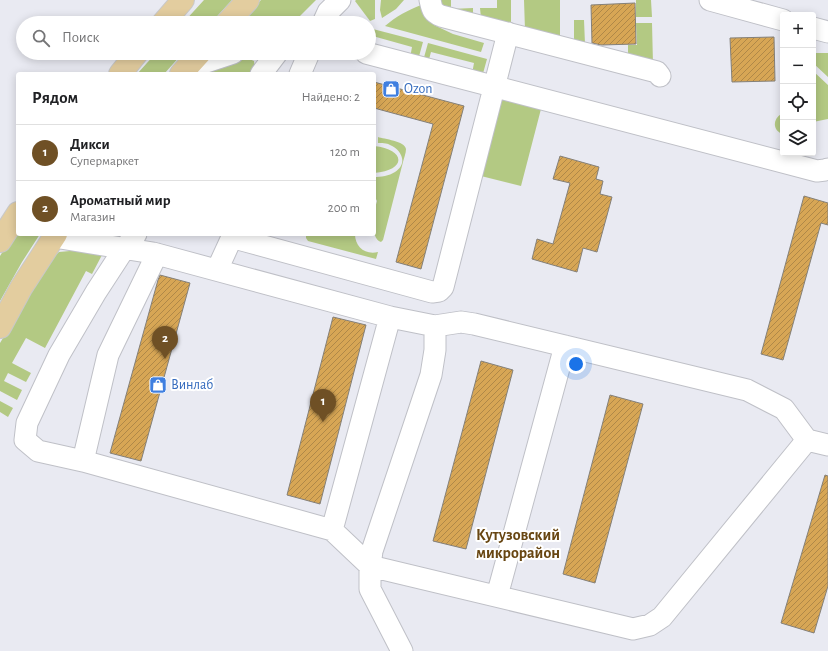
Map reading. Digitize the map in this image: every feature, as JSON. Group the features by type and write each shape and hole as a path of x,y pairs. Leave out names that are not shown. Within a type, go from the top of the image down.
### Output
{"main road":[{"path":"169,16 184,0"},
{"path":"233,16 248,0"},
{"path":"122,72 131,60"},
{"path":"183,72 194,60"},
{"path":"0,241 16,216"},
{"path":"0,327 21,288 54,236"}],"lane":[{"path":"326,16 328,12 340,0"},
{"path":"430,0 432,10 435,14 657,72 660,76"},
{"path":"710,0 780,19"},
{"path":"816,29 828,32"},
{"path":"235,236 245,242 432,292 439,291 443,287 508,34"},
{"path":"376,56 816,171 825,170 828,168"},
{"path":"185,72 197,65 212,60"},
{"path":"263,72 272,60"},
{"path":"301,72 306,60"},
{"path":"68,236 130,241 157,254 390,317 435,326 461,322 474,324 747,390 784,409 807,440 828,445"},
{"path":"217,270 232,236"},
{"path":"130,241 96,292 59,354 27,423 24,440 38,450 83,461 332,530 370,566 633,629 650,625 662,617 807,440"},
{"path":"83,461 108,355 157,254"},
{"path":"332,530 390,317"},
{"path":"402,651 370,589 370,566 372,551 431,375 435,326"},
{"path":"497,596 565,346"}],"green space":[{"path":"204,0 232,0 217,16 189,16"},
{"path":"261,0 316,0 300,16 246,16"},
{"path":"375,0 375,16 366,16 355,1"},
{"path":"381,0 404,0 396,9 382,18 380,10"},
{"path":"441,0 451,0 451,9 473,8 473,17 442,8"},
{"path":"497,0 511,0 511,24 481,18 480,8 497,8"},
{"path":"524,0 560,0 560,39 525,30"},
{"path":"636,0 651,0 652,17 636,17"},
{"path":"421,5 425,15 434,25 453,34 484,43 481,52 385,26 402,14"},
{"path":"574,20 584,20 585,44 574,41"},
{"path":"636,23 652,23 653,64 628,57 628,45 637,45"},
{"path":"376,30 423,42 418,60 410,58 412,47 376,37"},
{"path":"428,43 487,59 482,77 472,74 474,63 431,52 428,63 423,61"},
{"path":"816,53 828,53 828,77 816,66"},
{"path":"150,60 177,60 166,72 139,72"},
{"path":"252,60 254,61 255,70 254,72 196,72 225,61"},
{"path":"816,74 828,85 828,119 816,121"},
{"path":"501,99 541,109 521,186 481,176"},
{"path":"780,115 780,133 775,125 778,116"},
{"path":"378,137 398,142 405,146 406,149 383,240 381,242 376,236 377,201 376,177 385,176 399,169 402,157 398,150 389,144 378,143"},
{"path":"376,146 392,151 397,155 397,164 393,168 376,173"},
{"path":"16,230 16,236 39,236 0,301 0,256"},
{"path":"306,236 355,236 357,243 362,249 373,253 378,252 376,259 308,241"},
{"path":"96,251 102,255 92,274 86,271 45,348 26,338 12,363 31,373 26,382 8,373 4,381 22,390 17,400 0,391 0,343 51,259 59,252"},
{"path":"0,401 13,408 8,417 0,412"}],"building":[{"path":"635,3 636,44 601,45 592,43 591,5"},
{"path":"774,37 775,81 732,82 730,38"},
{"path":"376,83 464,106 421,269 396,262 433,124 376,109"},
{"path":"560,156 599,167 596,179 603,181 600,194 612,197 597,252 583,248 577,272 532,259 537,239 553,244 570,183 553,179"},
{"path":"804,196 828,203 828,225 821,223 783,360 761,354"},
{"path":"160,275 190,283 141,461 110,453"},
{"path":"333,317 366,325 320,504 287,495"},
{"path":"481,361 513,370 466,549 433,541"},
{"path":"610,395 643,404 595,583 563,574"},
{"path":"825,475 828,476 828,586 814,633 781,623"}],"place":[{"name":"Ozon","path":"391,89"},
{"name":"Ароматный мир","path":"165,359"},
{"name":"Винлаб","path":"158,385"},
{"name":"Дикси","path":"323,422"}],"district":[{"name":"Кутузовский микрорайон","path":"518,544"}]}
